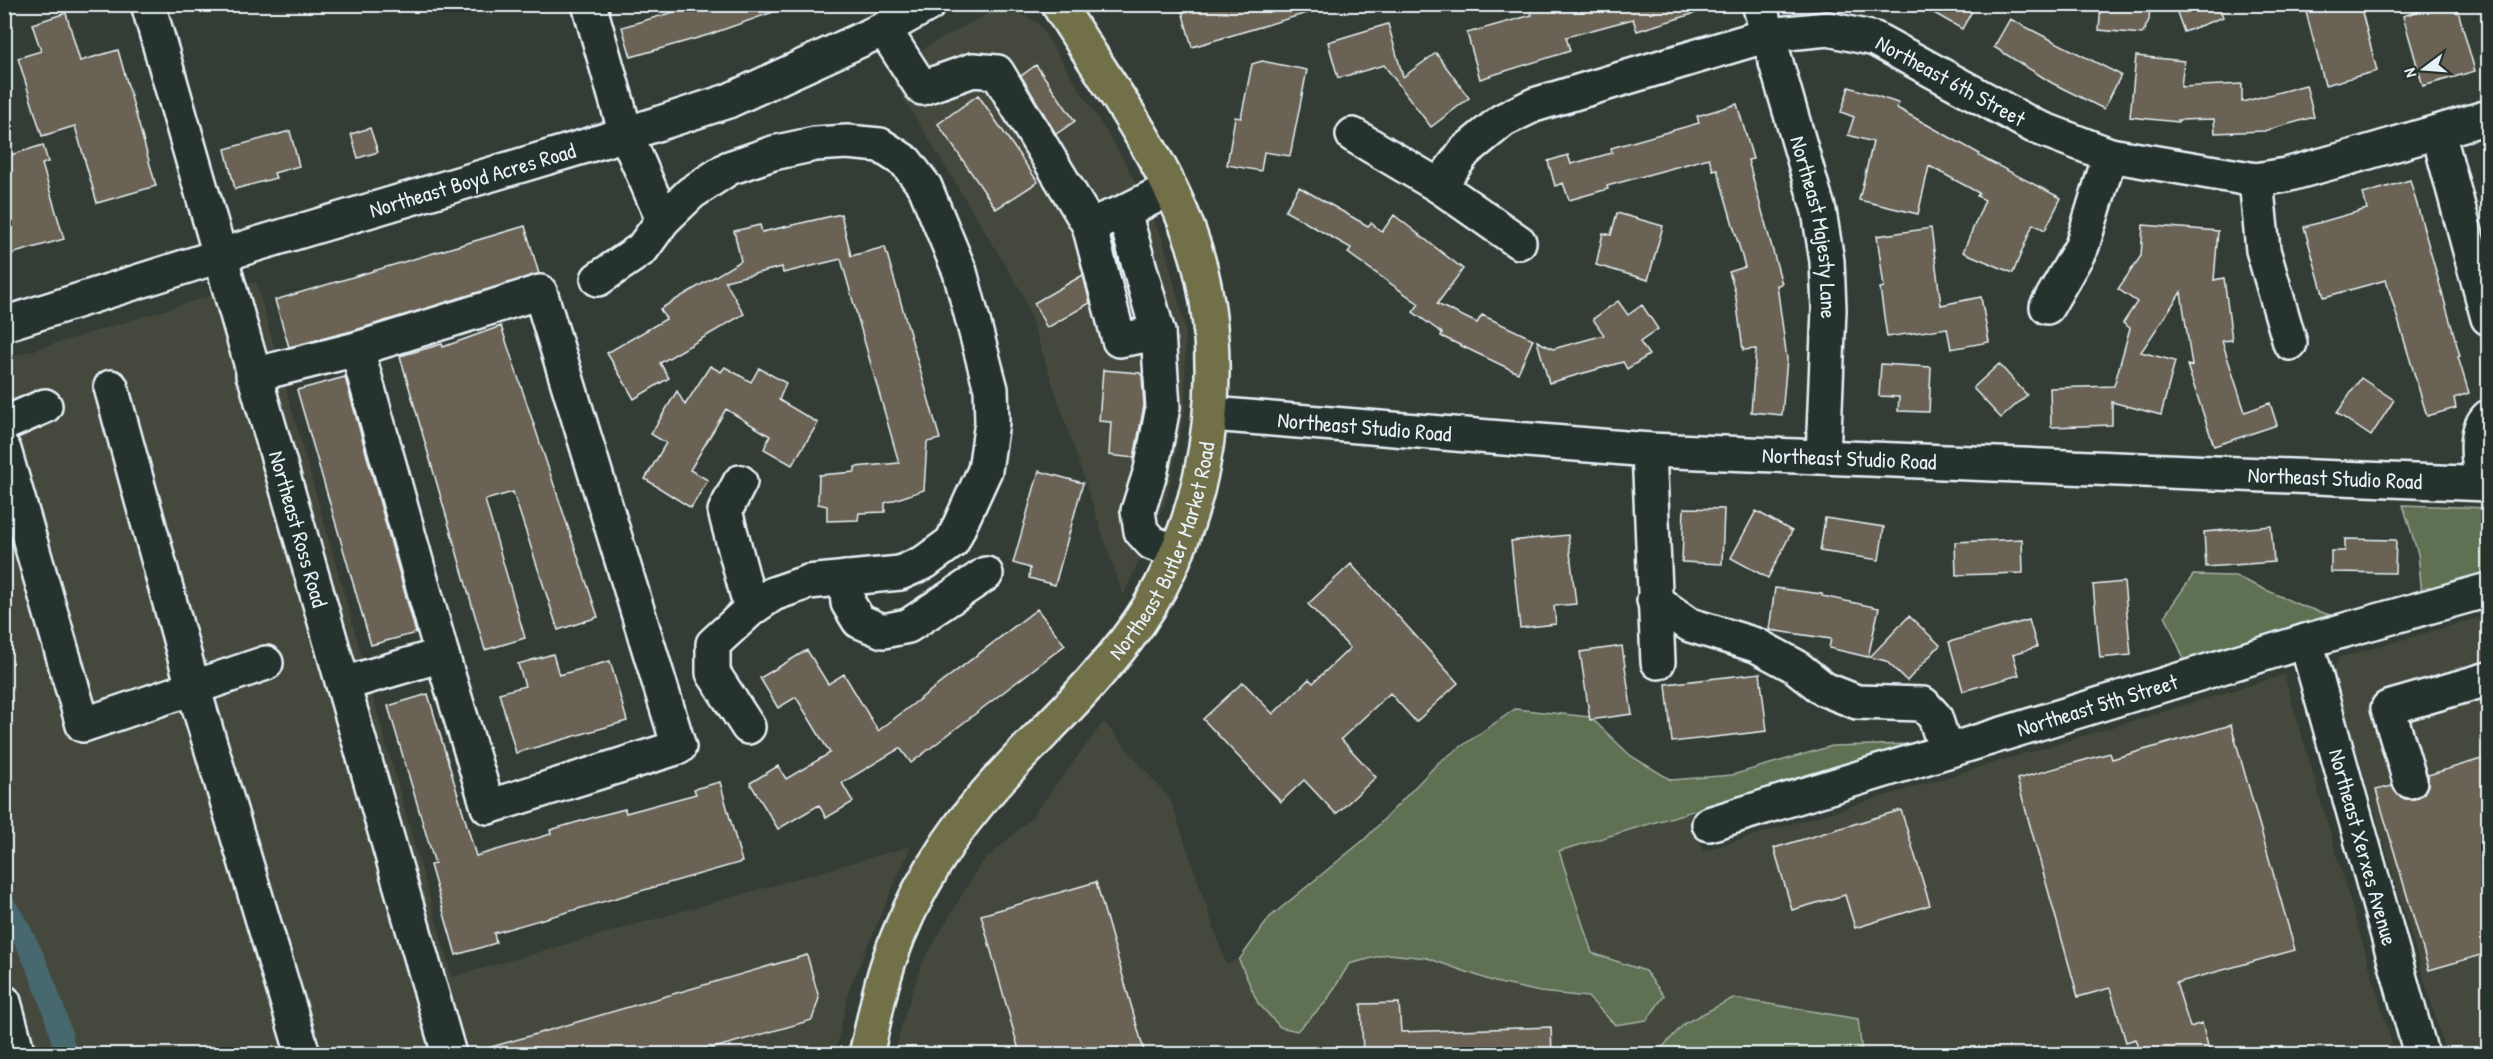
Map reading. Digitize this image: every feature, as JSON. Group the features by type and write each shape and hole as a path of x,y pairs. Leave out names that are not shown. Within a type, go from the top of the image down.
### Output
{"main road":[{"name":"Northeast Butler Market Road","path":"866,1054 883,982 904,922 920,890 977,804 1099,674 1149,607 1177,552 1197,490 1212,414 1213,362 1206,285 1189,231 1156,162 1058,4"}],"street":[{"name":"Northeast Ross Road","path":"148,4 449,1054"},
{"path":"589,4 626,135 663,220"},
{"name":"Northeast Boyd Acres Road","path":"4,324 219,256 626,135 728,101 884,29 929,4"},
{"name":"Northeast Majesty Lane","path":"1759,4 1819,211 1827,261 1829,309 1823,457"},
{"path":"884,29 922,88 973,70 997,72 1089,225 1119,340 1158,333"},
{"name":"Northeast 6th Street","path":"1439,186 1465,151 1503,120 1534,105 1768,36 1828,29 1875,39 2034,126 2110,155 2256,180 2328,164 2488,117"},
{"path":"2438,132 2488,318"},
{"path":"1353,135 1439,186 1519,242"},
{"path":"598,279 642,249 663,220 691,193 729,168 773,153 815,144 847,142 880,145 906,162 925,187 960,272 991,389 992,422 985,470 952,542 925,562 900,573 808,582 773,594 751,609 713,644 713,673 748,727"},
{"path":"2048,307 2082,246 2110,155"},
{"path":"2256,180 2262,250 2290,343"},
{"path":"1089,225 1124,212 1169,189"},
{"path":"1124,212 1158,333 1163,407 1151,470 1138,511 1141,531 1152,543 1177,552"},
{"path":"253,375 357,349 540,292 679,747 488,807 442,655 357,349"},
{"path":"111,387 193,687 303,1054"},
{"path":"4,424 45,406"},
{"name":"Northeast Studio Road","path":"1212,414 1649,450 2485,483"},
{"path":"2485,483 2480,435 2488,417"},
{"path":"4,450 83,725 266,663"},
{"path":"1649,450 1658,662"},
{"path":"740,482 725,511 751,609"},
{"path":"846,578 848,603 859,621 883,631 908,626 986,574"},
{"name":"Northeast 5th Street","path":"1709,824 2306,642 2488,590"},
{"path":"1654,600 1690,625 1756,645 1795,666 1824,689 1857,702 1923,704 1935,717 1946,751"},
{"name":"Northeast Xerxes Avenue","path":"2306,642 2421,1054"},
{"path":"343,684 442,655"},
{"path":"2410,781 2388,708 2488,679"},
{"path":"4,1002 18,1054"}],"shaded area":[{"path":"996,9 1015,11 1038,23 1125,162 1163,240 1185,327 1185,410 1167,497 1123,596 1023,294 886,69"},
{"path":"256,282 452,977 911,846 850,986 835,1054 5,1054 5,359"},
{"path":"2488,615 2488,1043 2448,1052 2444,1047 2333,670 2339,658"},
{"path":"2284,675 2395,1054 895,1054 901,1027 921,965 979,866 1030,819 1104,722 1171,801 1226,964 1559,851 1691,810 1703,851"}],"green space":[{"path":"2403,505 2488,508 2488,574 2422,594 2418,554"},
{"path":"2193,575 2235,576 2302,606 2339,618 2186,664 2165,615"},
{"path":"1515,709 1590,717 1631,756 1671,780 1732,775 1832,746 1916,744 1559,851 1592,953 1645,971 1664,996 1647,1020 1615,1025 1588,997 1540,992 1495,982 1427,958 1388,954 1349,964 1326,1002 1297,1031 1280,1027 1258,1003 1239,960 1270,917 1366,838 1439,762"},
{"path":"1733,998 1858,1019 1862,1054 1656,1054 1685,1023"}],"building":[{"path":"701,4 787,4 787,7 708,35 631,57 622,27"},
{"path":"1180,4 1320,4 1321,9 1192,47"},
{"path":"1529,4 1709,4 1709,9 1637,31 1633,19 1566,37 1570,51 1480,79 1467,33 1532,15"},
{"path":"1918,4 1976,4 1962,29"},
{"path":"2101,4 2150,4 2149,20 2142,34 2099,30"},
{"path":"2174,4 2218,4 2223,17 2184,32"},
{"path":"2304,4 2360,4 2377,71 2325,85"},
{"path":"2442,4 2456,4 2475,71 2423,86 2403,16"},
{"path":"66,13 80,61 118,50 156,186 97,203 75,126 42,136 18,58 41,51 32,24"},
{"path":"2010,19 2121,75 2104,109 2052,83 1994,47"},
{"path":"1388,24 1403,77 1436,53 1469,98 1431,127 1384,65 1338,78 1328,42"},
{"path":"2136,56 2184,61 2181,87 2242,84 2242,102 2306,85 2314,117 2264,131 2215,133 2214,119 2178,120 2178,122 2130,117"},
{"path":"1262,61 1307,70 1290,156 1264,152 1261,171 1227,165 1235,117 1241,118 1252,64"},
{"path":"1036,65 1075,121 1056,134 1021,76"},
{"path":"1849,87 1898,103 1897,108 1980,154 1979,156 2061,198 2045,230 2033,224 2013,273 1963,252 1985,200 1977,196 1979,193 1929,166 1918,214 1859,200 1873,142 1848,135 1854,117 1841,112"},
{"path":"978,95 1038,182 996,209 938,124"},
{"path":"1737,104 1753,159 1748,160 1782,284 1777,285 1787,359 1782,415 1751,412 1756,349 1743,350 1735,291 1729,272 1745,267 1717,169 1713,170 1709,158 1607,186 1608,189 1569,200 1563,183 1555,186 1548,161 1568,155 1571,164 1612,153 1611,148 1699,123 1697,116"},
{"path":"370,128 378,152 358,158 351,134"},
{"path":"290,131 299,166 274,173 276,178 235,189 225,149"},
{"path":"43,145 48,162 42,164 64,239 4,256 4,157"},
{"path":"2410,180 2469,393 2454,398 2456,408 2427,416 2386,280 2324,297 2304,227 2367,209 2363,194"},
{"path":"1299,187 1368,226 1371,223 1382,232 1394,215 1463,269 1437,304 1477,323 1482,315 1533,339 1518,373 1441,336 1442,333 1413,312 1419,304 1348,253 1351,248 1285,211"},
{"path":"1617,213 1663,226 1648,280 1596,265 1603,233 1611,235"},
{"path":"841,214 851,256 885,247 940,439 927,442 924,490 885,503 885,512 859,513 858,520 827,521 827,506 818,504 819,475 855,472 855,467 899,463 841,259 783,273 782,267 725,281 744,314 660,363 669,378 634,399 607,353 666,319 660,309 741,261 734,231 760,225 762,232"},
{"path":"2143,225 2218,231 2214,280 2224,278 2232,340 2222,341 2245,412 2270,403 2277,425 2214,446 2187,365 2192,366 2181,292 2141,352 2175,361 2161,415 2112,402 2112,425 2051,427 2050,388 2114,386 2130,328 2123,323 2137,302 2118,289 2141,256"},
{"path":"525,226 539,274 352,331 289,347 275,300"},
{"path":"1931,228 1941,305 1981,297 1989,342 1951,349 1947,328 1887,337 1880,288 1884,287 1877,236"},
{"path":"1083,275 1090,303 1047,328 1034,303"},
{"path":"1618,301 1628,315 1642,305 1658,329 1640,342 1649,355 1627,369 1623,362 1549,383 1537,341 1553,349 1604,335 1593,319"},
{"path":"501,326 598,617 558,630 513,492 485,500 525,638 485,650 400,356 442,344 443,347"},
{"path":"1881,364 1931,367 1929,412 1898,411 1899,397 1879,396"},
{"path":"1999,364 2027,395 2001,418 1973,388"},
{"path":"710,366 721,372 725,367 751,382 759,368 786,383 779,400 818,423 792,465 764,449 770,436 726,409 690,470 708,480 691,508 645,479 666,443 651,434 677,391 685,405"},
{"path":"1103,370 1140,373 1142,376 1144,406 1134,458 1109,455 1111,422 1099,421"},
{"path":"345,377 416,633 371,645 297,390"},
{"path":"2361,378 2394,400 2371,436 2337,413"},
{"path":"1039,471 1083,483 1055,585 1029,578 1030,568 1013,563"},
{"path":"1684,508 1724,509 1722,564 1682,562"},
{"path":"1756,511 1792,531 1768,578 1731,558"},
{"path":"1825,518 1884,527 1879,560 1820,551"},
{"path":"2271,526 2274,562 2206,567 2204,532"},
{"path":"1568,535 1576,604 1554,606 1556,624 1520,628 1511,541"},
{"path":"2022,539 2023,573 1956,575 1955,542"},
{"path":"2345,539 2396,540 2395,573 2331,572 2331,551 2345,551"},
{"path":"1351,564 1458,683 1416,722 1390,693 1341,739 1376,777 1336,814 1304,780 1281,802 1203,719 1243,682 1273,714 1309,679 1313,683 1350,648 1308,604"},
{"path":"2124,582 2131,655 2100,658 2093,585"},
{"path":"1775,588 1822,594 1822,596 1879,608 1868,657 1829,648 1831,639 1769,630"},
{"path":"1037,609 1065,645 911,763 900,748 842,783 853,802 826,818 819,805 778,829 750,783 778,766 786,779 830,753 796,697 778,708 760,678 807,650 828,684 844,674 878,731"},
{"path":"1909,616 1940,645 1907,681 1886,661 1870,657"},
{"path":"2029,620 2037,647 2013,654 2019,675 1963,691 1949,642"},
{"path":"1622,646 1632,714 1590,720 1580,652"},
{"path":"553,654 559,675 610,661 627,721 516,753 499,693 525,686 518,664"},
{"path":"1760,673 1767,731 1672,742 1666,684"},
{"path":"428,694 476,856 551,834 550,830 598,816 625,809 626,813 696,794 694,789 720,782 742,862 494,933 496,943 456,955 430,865 435,864 388,706"},
{"path":"2231,725 2295,950 2176,983 2190,1027 2202,1023 2210,1054 2141,1054 2136,1039 2126,1042 2110,988 2078,997 2017,779 2110,753 2112,759"},
{"path":"2488,757 2488,953 2429,970 2376,790 2392,786 2398,795 2405,799 2415,799 2424,793 2428,785 2428,775"},
{"path":"1901,810 1930,905 1855,928 1845,895 1792,910 1774,848"},
{"path":"1096,882 1145,1054 1020,1054 981,915"},
{"path":"807,955 819,998 812,1020 693,1054 482,1054 481,1050"},
{"path":"1399,1003 1401,1032 1551,1027 1552,1054 1363,1054 1361,1004"}],"waterway":[{"path":"4,904 25,939 41,976 66,1054"}]}
